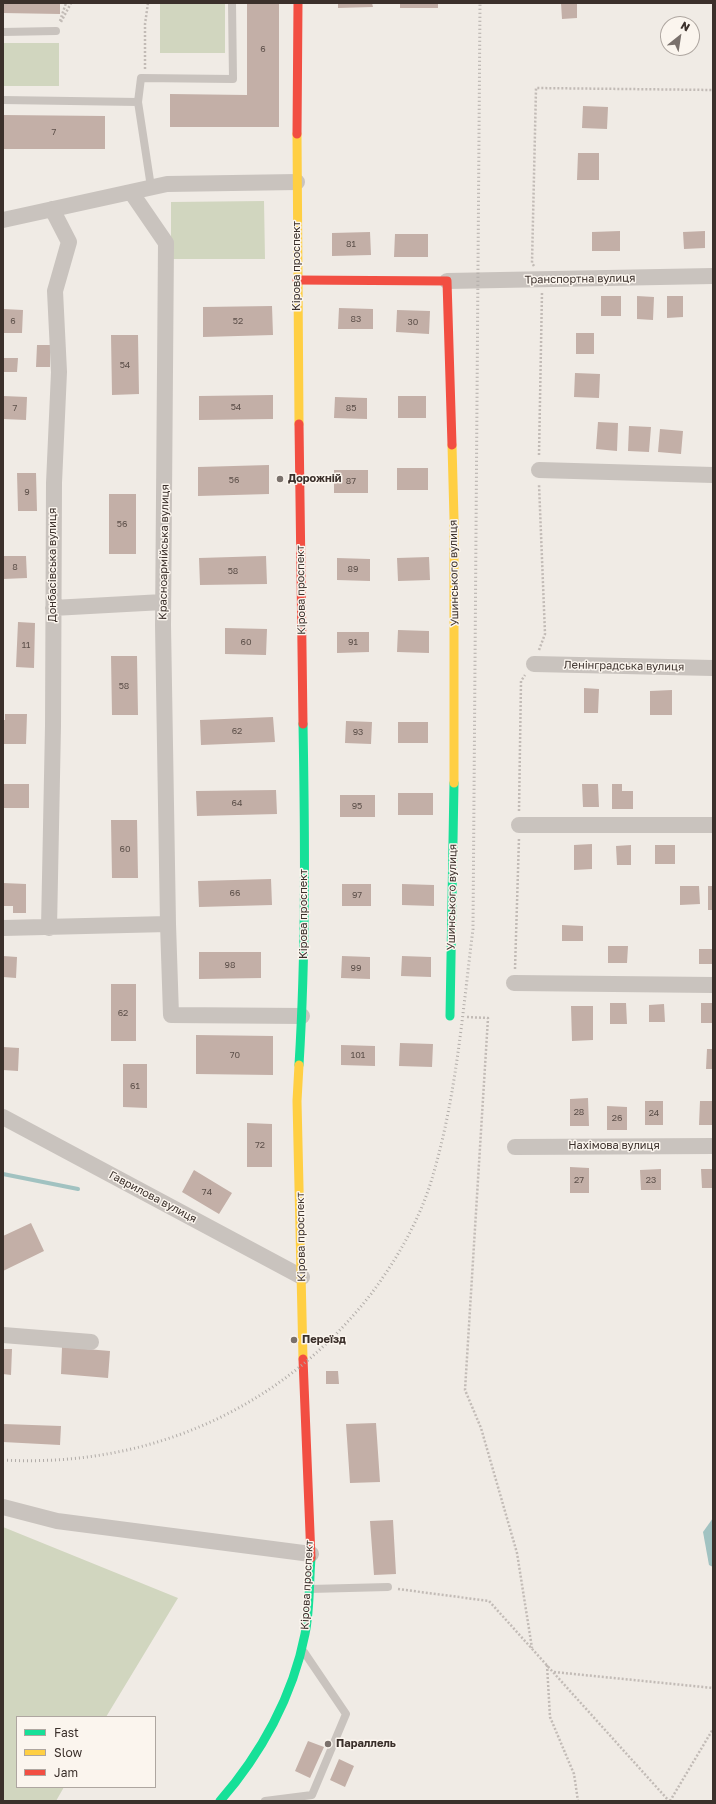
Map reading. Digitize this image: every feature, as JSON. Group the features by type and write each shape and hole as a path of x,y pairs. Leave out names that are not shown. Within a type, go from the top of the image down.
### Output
{"street":[{"name":"Кірова проспект","path":"220,1801 238,1780 265,1740 290,1686 305,1634 311,1554 303,1364 297,1102 304,978 305,851 297,280 298,3"},
{"path":"3,220 167,184 297,182"},
{"name":"Красноармійська вулиця","path":"131,192 166,243 163,602 168,924 171,1015 302,1016"},
{"name":"Донбасівська вулиця","path":"49,928 54,483 59,372 55,290 69,242 52,209"},
{"name":"Транспортна вулиця","path":"447,281 713,276"},
{"path":"297,280 447,281"},
{"name":"Ушинського вулиця","path":"447,281 454,519 456,723 450,1016"},
{"path":"539,470 713,475"},
{"path":"53,608 163,602"},
{"name":"Ленінградська вулиця","path":"534,664 713,668"},
{"path":"519,825 713,825"},
{"path":"3,928 168,924"},
{"path":"514,983 713,985"},
{"name":"Гаврилова вулиця","path":"3,1117 302,1277"},
{"name":"Нахімова вулиця","path":"515,1147 713,1146"},
{"path":"3,1335 91,1342"},
{"path":"3,1507 58,1520 311,1554"}],"lane":[{"path":"151,187 138,102 141,78 232,79 232,3"},
{"path":"3,32 56,31"},
{"path":"3,100 138,102"},
{"path":"309,1589 388,1588"},
{"path":"265,1801 312,1795 346,1714 301,1648"}],"path":[{"path":"56,31 66,3"},
{"path":"56,31 71,3"},
{"path":"145,78 145,24 148,3"},
{"path":"450,1016 488,1018 465,1390 481,1428 517,1553 532,1648"},
{"path":"388,1588 490,1601 670,1801 713,1729"},
{"path":"547,1665 550,1717 574,1774 578,1801"},
{"path":"554,1672 713,1688"}],"green space":[{"path":"160,3 225,3 225,53 160,53"},
{"path":"3,43 59,43 59,86 3,86"},
{"path":"264,201 265,259 171,259 171,202"},
{"path":"3,1527 178,1598 107,1716 16,1716 16,1788 63,1788 56,1801 3,1801"}],"water":[{"path":"713,1518 713,1567 709,1565 703,1532"}],"building":[{"path":"3,3 60,3 60,14 3,13"},
{"path":"247,3 279,3 279,127 170,127 170,94 247,95"},
{"path":"338,3 372,3 373,7 338,8"},
{"path":"400,3 438,3 438,8 400,8"},
{"path":"561,3 577,3 577,18 562,19"},
{"path":"583,106 608,107 607,129 582,128"},
{"path":"3,115 105,116 105,149 3,149"},
{"path":"578,153 599,153 599,180 577,180"},
{"path":"620,231 620,251 592,251 592,232"},
{"path":"705,231 705,248 684,249 683,232"},
{"path":"370,232 371,255 332,256 332,233"},
{"path":"395,234 428,234 428,257 394,257"},
{"path":"601,296 621,296 621,316 601,316"},
{"path":"637,296 654,297 653,320 637,319"},
{"path":"667,296 683,296 683,317 667,318"},
{"path":"272,306 273,335 203,337 203,307"},
{"path":"339,308 373,309 373,329 338,329"},
{"path":"3,309 23,310 22,333 3,333"},
{"path":"397,310 430,311 429,334 396,332"},
{"path":"576,333 594,333 594,354 576,354"},
{"path":"111,335 138,335 139,394 112,395"},
{"path":"37,345 50,345 50,367 36,367"},
{"path":"3,358 18,358 17,372 3,372"},
{"path":"575,373 600,374 599,398 574,397"},
{"path":"273,395 273,419 199,420 199,396"},
{"path":"3,396 27,397 26,420 3,419"},
{"path":"398,396 426,396 426,418 398,418"},
{"path":"335,397 367,398 367,419 334,418"},
{"path":"598,422 618,423 617,451 596,449"},
{"path":"629,426 651,427 649,452 628,451"},
{"path":"660,429 683,431 681,454 658,452"},
{"path":"269,465 269,494 198,496 198,467"},
{"path":"397,468 428,468 428,490 397,490"},
{"path":"334,470 368,470 368,493 334,493"},
{"path":"17,473 36,473 37,511 18,511"},
{"path":"109,494 136,494 136,554 109,554"},
{"path":"3,556 26,556 27,578 3,579"},
{"path":"266,556 267,584 200,585 199,558"},
{"path":"429,557 430,580 398,581 397,558"},
{"path":"337,558 370,559 370,581 337,580"},
{"path":"18,622 35,623 34,668 16,667"},
{"path":"225,628 267,629 266,655 225,654"},
{"path":"398,630 429,631 429,653 397,652"},
{"path":"337,632 369,632 369,652 337,653"},
{"path":"111,656 137,656 138,715 112,715"},
{"path":"584,688 599,689 598,713 584,713"},
{"path":"672,690 672,715 650,715 650,691"},
{"path":"5,714 27,714 26,744 3,744 3,720 5,720"},
{"path":"273,717 275,742 201,745 200,720"},
{"path":"346,721 372,722 371,744 345,743"},
{"path":"398,722 428,722 428,743 398,743"},
{"path":"3,784 29,784 29,808 3,808"},
{"path":"582,784 598,784 599,807 583,807"},
{"path":"612,784 622,784 622,791 633,791 633,809 612,809"},
{"path":"276,790 277,814 197,816 196,791"},
{"path":"398,793 433,793 433,815 398,815"},
{"path":"340,795 375,795 375,817 340,817"},
{"path":"111,820 137,820 138,878 112,878"},
{"path":"592,844 592,869 574,870 574,845"},
{"path":"631,845 631,865 617,865 616,846"},
{"path":"655,845 675,845 675,864 655,864"},
{"path":"271,879 272,905 199,907 198,881"},
{"path":"3,883 26,884 26,913 13,913 13,906 3,906"},
{"path":"342,884 371,884 371,906 342,906"},
{"path":"402,884 434,885 434,906 402,905"},
{"path":"680,886 699,886 700,904 680,905"},
{"path":"708,886 713,886 713,910 708,910"},
{"path":"562,925 583,926 583,941 562,941"},
{"path":"608,946 628,946 627,963 608,963"},
{"path":"699,949 713,949 713,964 699,964"},
{"path":"199,952 261,952 261,978 199,979"},
{"path":"3,956 17,957 16,978 3,977"},
{"path":"342,956 370,957 370,979 341,978"},
{"path":"402,956 431,957 431,977 401,976"},
{"path":"111,984 136,984 136,1041 111,1041"},
{"path":"610,1003 626,1003 627,1024 610,1024"},
{"path":"701,1003 713,1003 713,1023 701,1023"},
{"path":"664,1004 665,1022 649,1022 649,1005"},
{"path":"571,1006 593,1006 593,1040 572,1041"},
{"path":"196,1035 273,1036 273,1075 196,1074"},
{"path":"400,1043 433,1044 432,1067 399,1066"},
{"path":"341,1045 375,1046 375,1066 341,1065"},
{"path":"3,1047 19,1048 18,1071 3,1070"},
{"path":"707,1049 713,1049 713,1069 706,1069"},
{"path":"123,1064 147,1064 147,1108 123,1107"},
{"path":"588,1098 589,1126 570,1126 570,1099"},
{"path":"645,1101 663,1101 663,1125 645,1125"},
{"path":"700,1101 713,1101 713,1125 699,1125"},
{"path":"607,1106 627,1107 627,1130 607,1130"},
{"path":"247,1123 272,1124 272,1167 247,1167"},
{"path":"570,1167 589,1168 589,1193 570,1193"},
{"path":"661,1169 661,1190 641,1190 640,1170"},
{"path":"701,1169 713,1169 713,1188 702,1188"},
{"path":"194,1170 232,1193 219,1214 182,1192"},
{"path":"31,1223 44,1251 3,1271 3,1236"},
{"path":"62,1347 110,1351 108,1378 61,1374"},
{"path":"3,1349 12,1349 11,1375 3,1374"},
{"path":"326,1371 338,1371 339,1384 326,1384"},
{"path":"376,1423 380,1482 350,1483 346,1424"},
{"path":"3,1424 61,1426 60,1445 3,1442"},
{"path":"393,1520 396,1574 374,1575 370,1521"},
{"path":"308,1741 324,1747 310,1778 295,1771"},
{"path":"339,1759 354,1766 345,1787 330,1780"}],"waterway":[{"path":"3,1174 78,1189"}],"railway":[{"path":"3,1460 57,1460 109,1454 160,1441 208,1423 254,1399 296,1370 336,1334 371,1294 404,1243 418,1216 429,1188 446,1124 452,1092 473,929 480,3"}],"traffic: fast":[{"path":"299,1065 303,980 303,724"},
{"path":"450,1016 454,783"},
{"path":"220,1801 235,1783 262,1744 284,1702 300,1657 307,1625 311,1558"}],"traffic: slow":[{"path":"297,134 299,424"},
{"path":"452,445 454,519 454,783"},
{"path":"299,1065 297,1101 303,1359"}],"traffic: jam":[{"path":"297,134 298,3"},
{"path":"297,280 447,281 452,445"},
{"path":"299,424 303,724"},
{"path":"303,1359 311,1558"}],"place":[{"name":"Дорожній","path":"280,479"},
{"name":"Переїзд","path":"294,1340"},
{"name":"Параллель","path":"328,1744"}]}
